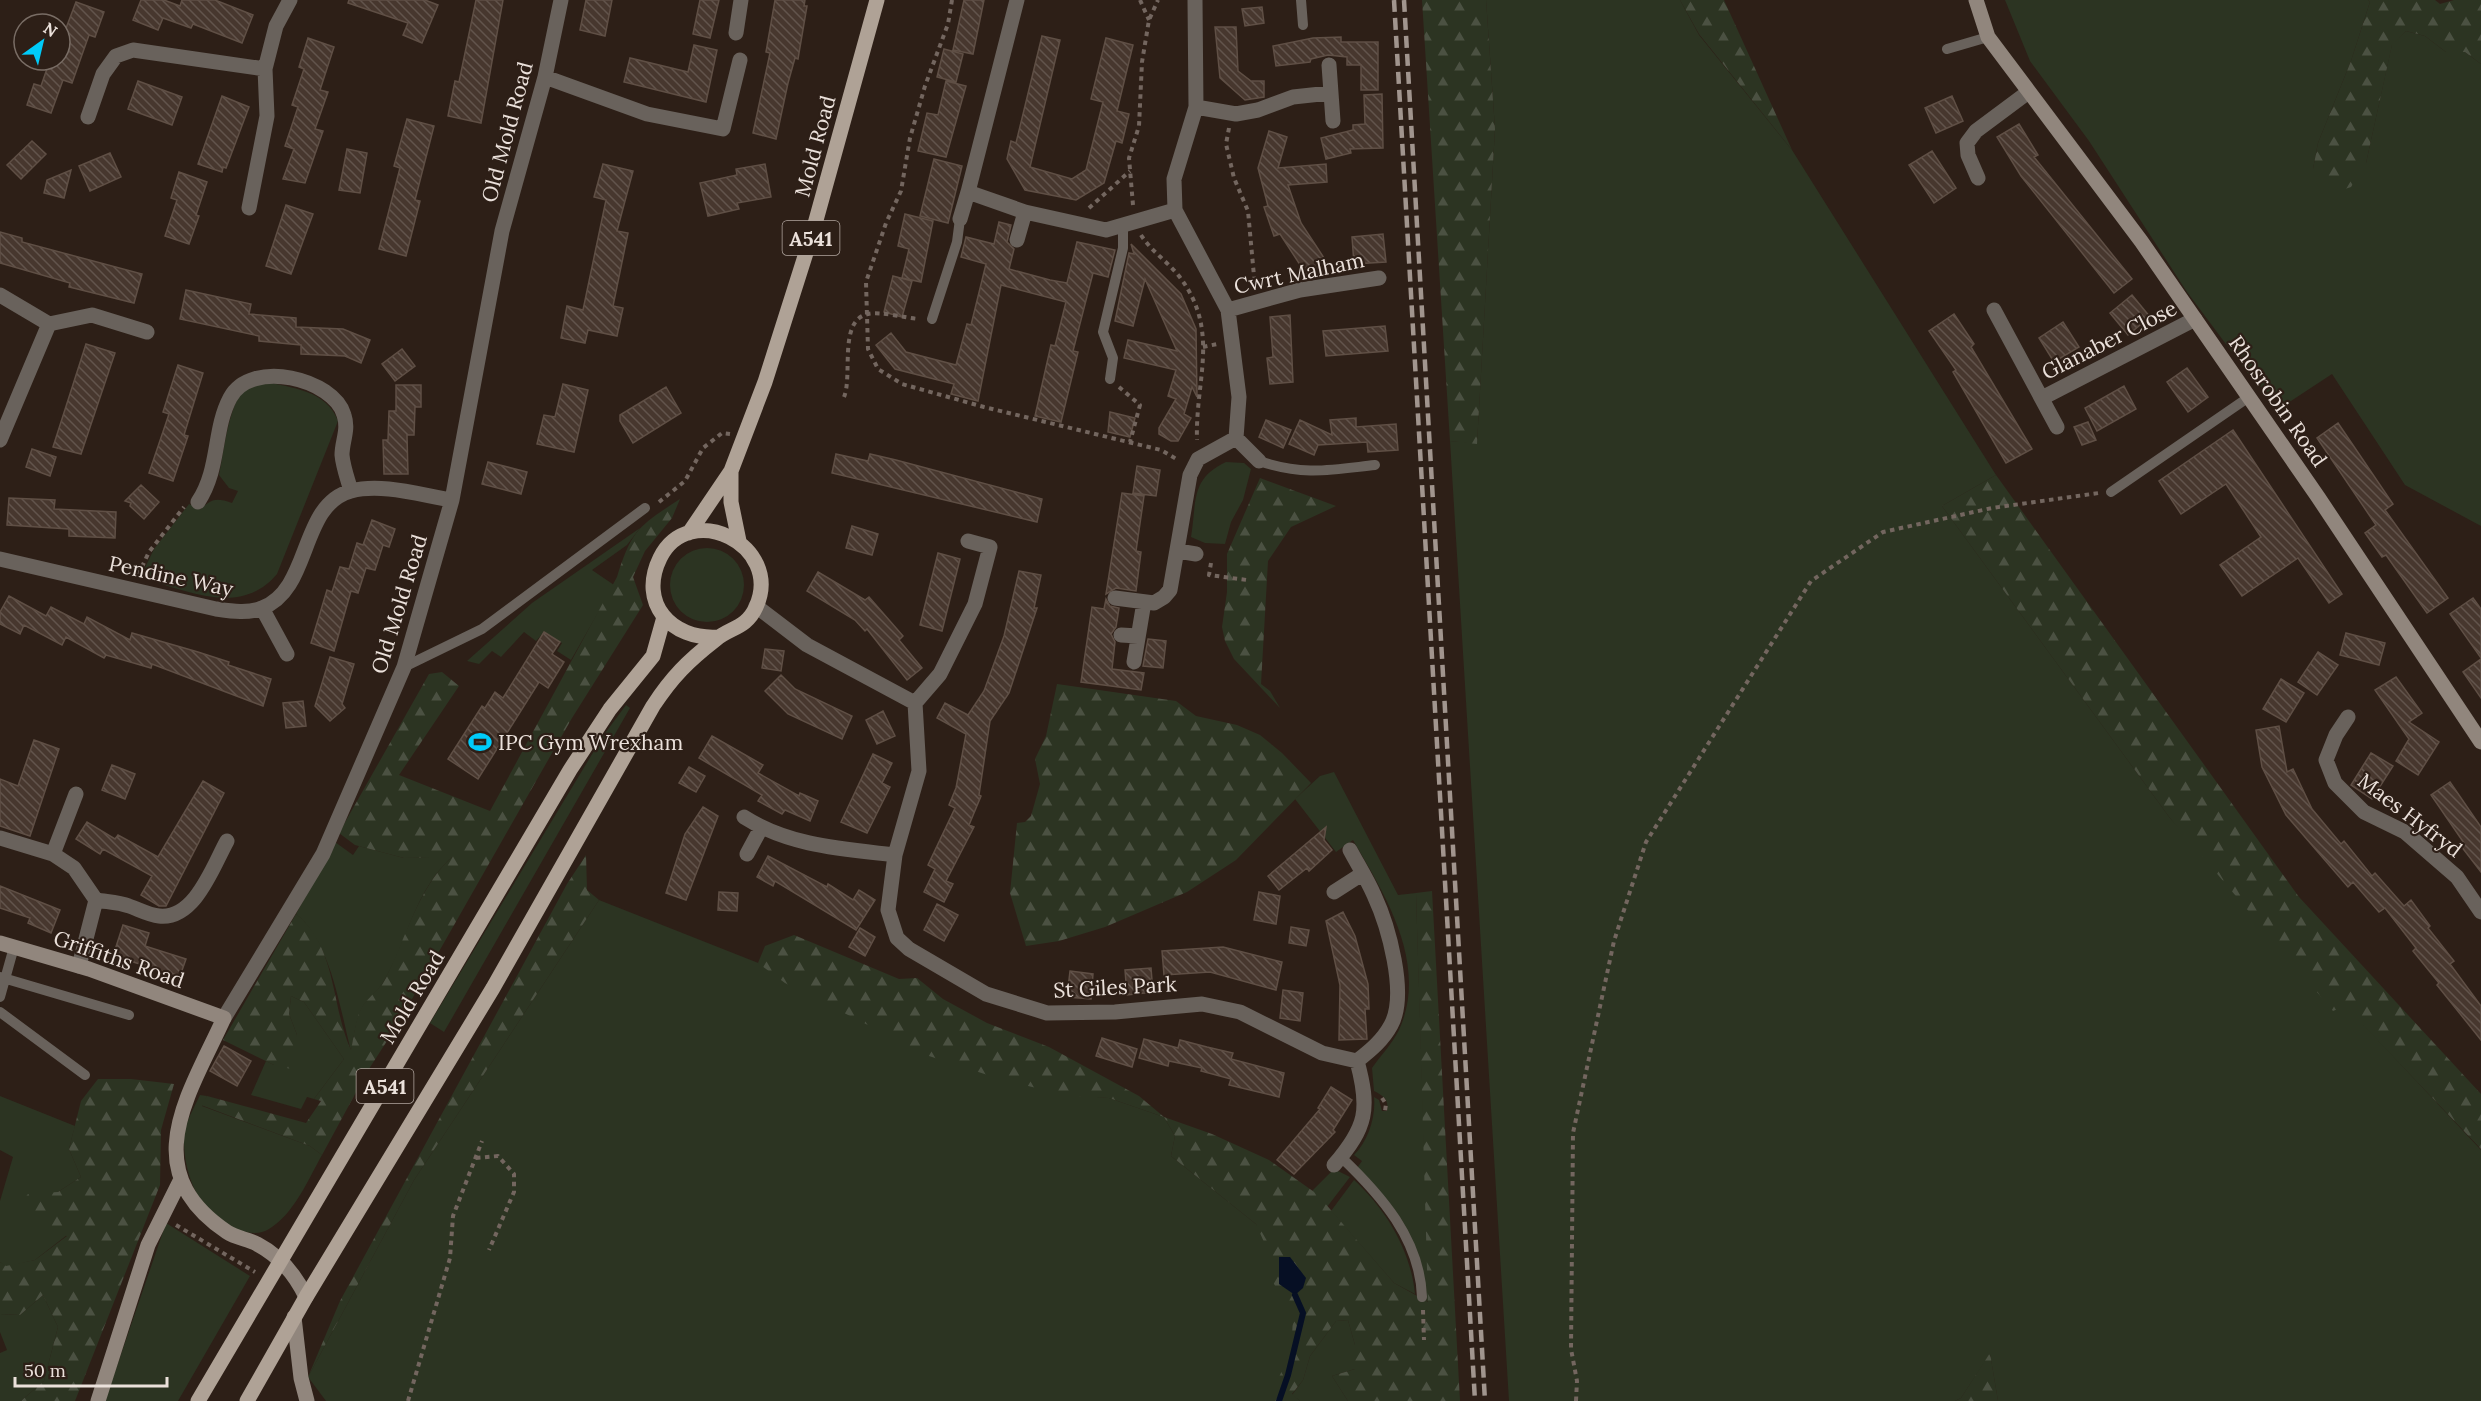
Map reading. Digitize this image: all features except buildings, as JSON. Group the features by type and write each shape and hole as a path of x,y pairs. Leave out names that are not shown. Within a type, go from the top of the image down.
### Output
{"main road":[{"name":"Mold Road","path":"689,533 731,471 765,382 813,231 877,0"},
{"name":"Mold Road","path":"731,471 731,502 739,541"},
{"path":"707,530 724,533 739,541 752,555 759,571 760,589 756,606 747,621 734,632 718,637 688,635 664,617 656,602 653,585 655,569 663,553 674,541 689,533 707,530"},
{"name":"Mold Road","path":"198,1401 570,770 610,709 653,656 664,617"},
{"name":"A541","path":"247,1401 294,1317 493,988 653,706 675,674 718,637"}],"street":[{"path":"249,208 267,117 265,69 276,26 290,0"},
{"name":"Old Mold Road","path":"180,1181 175,1143 181,1112 224,1018 323,854 404,667 452,500 502,231 545,77 561,0"},
{"path":"736,33 741,0"},
{"path":"960,219 1017,0"},
{"path":"1195,0 1196,107 1174,179 1176,210 1228,310 1239,397 1236,438 1259,461"},
{"name":"Rhosrobin Road","path":"1976,0 1988,37 2027,93 2141,241 2481,742"},
{"path":"88,117 103,74 116,56 133,50 265,69"},
{"path":"545,77 647,114 723,129 740,60"},
{"path":"1329,65 1333,121"},
{"path":"1196,107 1231,112 1258,110 1293,97 1330,93"},
{"path":"1978,178 1968,154 1967,143 1976,131 2027,93"},
{"path":"968,192 1024,212 1107,230 1176,210"},
{"path":"1017,240 1024,212"},
{"name":"Cwrt Malham","path":"1228,310 1300,290 1379,278"},
{"path":"0,295 49,324 92,315 147,332"},
{"name":"Glanaber Close","path":"1994,310 2057,427"},
{"name":"Glanaber Close","path":"2042,399 2195,319"},
{"path":"0,440 49,324"},
{"path":"198,502 209,485 230,398 243,381 260,375 274,374 316,387 338,402 346,423 343,462 351,491"},
{"path":"1115,598 1154,603 1170,590 1190,475 1196,464 1236,438"},
{"path":"287,654 262,608 279,596 290,581 330,502 351,491 371,488 452,500"},
{"path":"756,606 807,645 915,703 940,674 975,604 990,547 968,541"},
{"path":"1178,550 1197,554"},
{"name":"Pendine Way","path":"0,559 216,609 239,611 262,608"},
{"path":"1134,662 1144,602"},
{"path":"1121,635 1138,636"},
{"name":"St Giles Park","path":"915,703 919,771 895,855 888,910 897,938 909,949 986,994 1047,1013 1115,1012 1182,1004 1211,1005 1240,1012 1322,1053 1357,1061"},
{"name":"Maes Hyfryd","path":"2348,717 2336,735 2326,760 2336,783 2364,812 2405,832 2457,877 2481,912"},
{"path":"53,854 76,794"},
{"path":"744,817 761,828 784,838 841,849 895,855"},
{"path":"747,854 761,828"},
{"path":"0,838 53,854 74,868 96,900 126,905 159,916 176,914 189,905 224,862 227,841"},
{"path":"1338,1161 1356,1139 1365,1109 1357,1061 1377,1045 1392,1023 1398,1003 1395,962 1375,895 1350,850"},
{"path":"1334,892 1362,874"},
{"path":"79,966 96,900"},
{"name":"Griffiths Road","path":"7,945 79,966 224,1018"},
{"path":"98,1401 148,1245 180,1181 201,1208 228,1233 257,1244 281,1261 297,1278 306,1297"},
{"path":"294,1317 301,1378 307,1401"}],"lane":[{"path":"1301,0 1303,25"},
{"path":"1947,49 1988,37"},
{"path":"932,319 957,242 960,219"},
{"path":"1110,379 1113,358 1103,332 1129,224"},
{"path":"2111,492 2249,397"},
{"path":"1259,461 1284,470 1309,472 1375,465"},
{"path":"404,667 482,629 645,508"},
{"path":"0,998 7,945"},
{"path":"3,977 129,1015"},
{"path":"0,1012 86,1075"},
{"path":"1338,1161 1377,1191 1405,1234 1422,1277 1422,1297"}],"path":[{"path":"952,0 948,24 925,86 910,138 901,191 886,223 866,282 868,350 878,369 902,384 984,407 1161,450 1196,464 1204,362 1201,315 1179,276 1129,224 1129,158 1139,126 1142,62 1149,20 1158,0"},
{"path":"1140,0 1149,20"},
{"path":"1231,112 1226,144 1234,178 1248,211 1253,282 1259,302"},
{"path":"1072,223 1130,171"},
{"path":"844,397 849,386 850,333 856,319 867,314 932,319"},
{"path":"1110,379 1140,405 1131,442"},
{"path":"645,508 665,500 686,481 704,448 722,434 745,435"},
{"path":"1576,1401 1577,1381 1571,1349 1573,1133 1614,941 1646,842 1811,581 1884,532 1992,508 2111,492"},
{"path":"133,590 148,552 161,533 188,503 198,502"},
{"path":"1197,554 1212,557 1209,574 1247,580"},
{"path":"408,1401 450,1258 453,1216 482,1141"},
{"path":"476,1158 498,1156 514,1174 514,1192 489,1250"},
{"path":"1422,1297 1424,1340"}],"green space":[{"path":"1422,0 1486,0 1495,129 1477,444 1450,441"},
{"path":"1486,0 1680,0 1699,35 1792,150 1996,475 1942,506 2170,818 2481,1150 2481,1401 1998,1401 1990,1354 1961,1398 1955,1401 1509,1401 1450,441 1477,443 1495,129"},
{"path":"1680,0 1724,0 1792,150 1699,34"},
{"path":"2005,0 2368,0 2370,2 2351,61 2318,143 2313,169 2366,163 2392,44 2406,31 2425,36 2446,52 2465,52 2481,64 2481,526 2405,485 2332,374 2285,405 2255,383 2187,292 2089,141 2030,61"},
{"path":"2368,0 2435,0 2440,4 2454,0 2481,0 2481,64 2465,52 2446,52 2425,36 2406,31 2392,45 2366,163 2351,187 2330,194 2313,169 2318,143 2351,61 2370,2"},
{"path":"263,381 307,392 317,397 333,411 338,421 277,574 262,587 247,595 230,598 195,594 140,578 154,549 189,504 201,509 215,500 232,503 238,491 229,488 219,475 228,426 242,391 251,384"},
{"path":"1226,462 1244,463 1251,469 1243,500 1231,522 1225,544 1205,543 1191,537 1197,492 1206,476"},
{"path":"1996,475 2299,897 2481,1094 2481,1149 2345,1006 2333,1011 2170,818 1942,506"},
{"path":"1260,478 1336,506 1291,527 1268,561 1261,684 1270,691 1280,708 1234,659 1225,641 1222,627 1227,592 1227,554"},
{"path":"680,499 672,518 645,551 633,577 643,605 572,718 396,1027 367,1072 322,1155 310,1146 201,1105 207,1096 306,1123 321,1101 314,1099 344,1059 304,1002 291,996 289,1014 297,1035 291,1069 274,1065 223,1040 296,914 309,927 326,960 351,1050 361,1009 384,981 429,884 452,857 404,858 355,845 339,833 429,674 442,672 459,686 399,775 490,811 617,577 633,538 646,523"},
{"path":"640,528 627,545 592,570 614,585 571,660 557,651 562,643 544,632 536,641 524,632 501,657 492,651 479,664 467,661 532,603"},
{"path":"700,548 714,548 728,554 738,564 744,578 742,599 728,616 714,622 700,622 686,616 676,606 670,592 670,578 676,564 686,554"},
{"path":"1057,684 1176,701 1196,716 1237,725 1260,735 1282,753 1311,783 1236,860 1187,892 1105,927 1059,941 1026,946 1010,893 1017,823 1025,822 1031,816 1040,784 1035,759 1046,736"},
{"path":"626,705 630,708 444,1032 430,1023 603,736"},
{"path":"1334,772 1398,895 1416,893 1429,1302 1425,1300 1410,1243 1396,1213 1357,1168 1362,1161 1354,1155 1370,1128 1374,1113 1374,1097 1379,1100 1382,1111 1387,1111 1385,1099 1374,1091 1372,1068 1399,1030 1407,1005 1409,980 1406,955 1390,907 1353,840 1336,852 1295,799 1320,776"},
{"path":"335,842 353,855 359,846 404,858 453,856 429,884 413,915 393,965 384,981 363,1006 357,1020 351,1051 326,959 308,926 296,914"},
{"path":"586,855 587,890 599,900 414,1180 308,1377 340,1301 567,884"},
{"path":"1432,891 1460,1401 1348,1401 1332,1376 1355,1369 1355,1345 1348,1320 1336,1321 1310,1356 1303,1380 1292,1394 1300,1401 1268,1401 1291,1351 1293,1319 1273,1282 1268,1251 1256,1224 1171,1156 1175,1136 1164,1117 1212,1134 1269,1160 1317,1194 1394,1283 1428,1302 1416,893"},
{"path":"599,900 1097,1097 1109,1098 1164,1117 1175,1136 1171,1156 1256,1224 1309,1287 1279,1401 326,1401 308,1377 414,1180"},
{"path":"794,935 899,979 917,978 943,999 987,1023 1049,1047 1139,1096 1164,1117 1109,1098 1069,1096 1000,1079 929,1056 785,983 758,963 765,946"},
{"path":"291,996 304,1002 344,1059 314,1099 307,1097 301,1109 251,1095 266,1061 274,1065 297,1035 289,1014"},
{"path":"98,1079 131,1079 174,1084 161,1130 160,1185 75,1401 21,1401 44,1381 58,1327 43,1295 20,1315 0,1314 0,1262 6,1266 35,1260 67,1236 41,1229 16,1208 28,1194 58,1192 81,1177 69,1149 81,1101"},
{"path":"200,1095 207,1096 202,1106 310,1146 322,1155 293,1206 278,1223 265,1231 246,1232 225,1224 204,1205 197,1193 187,1166 184,1133"},
{"path":"0,1096 75,1126 69,1149 81,1177 58,1192 67,1235 35,1260 6,1267 0,1262 0,1201 13,1157 0,1150"},
{"path":"1334,1169 1350,1177 1327,1207 1312,1191"},
{"path":"1354,1180 1366,1191 1395,1232 1408,1262 1415,1294 1394,1283 1331,1211"},
{"path":"166,1223 250,1276 178,1401 105,1401"},
{"path":"43,1295 58,1327 44,1381 21,1401 0,1401 0,1353 7,1350 0,1332 0,1314 20,1315"},
{"path":"1348,1320 1355,1345 1355,1369 1332,1376 1348,1401 1300,1401 1292,1395 1303,1380 1310,1356 1336,1321"},
{"path":"1990,1353 1998,1401 1955,1401 1961,1398"}],"water":[{"path":"1279,1257 1290,1257 1306,1278 1303,1288 1295,1295 1279,1284"}],"waterway":[{"path":"1279,1401 1288,1375 1303,1313 1295,1295"}],"railway":[{"path":"1394,0 1475,1401"},
{"path":"1404,0 1485,1401"}],"place":[{"name":"IPC Gym Wrexham","path":"480,742"}]}
